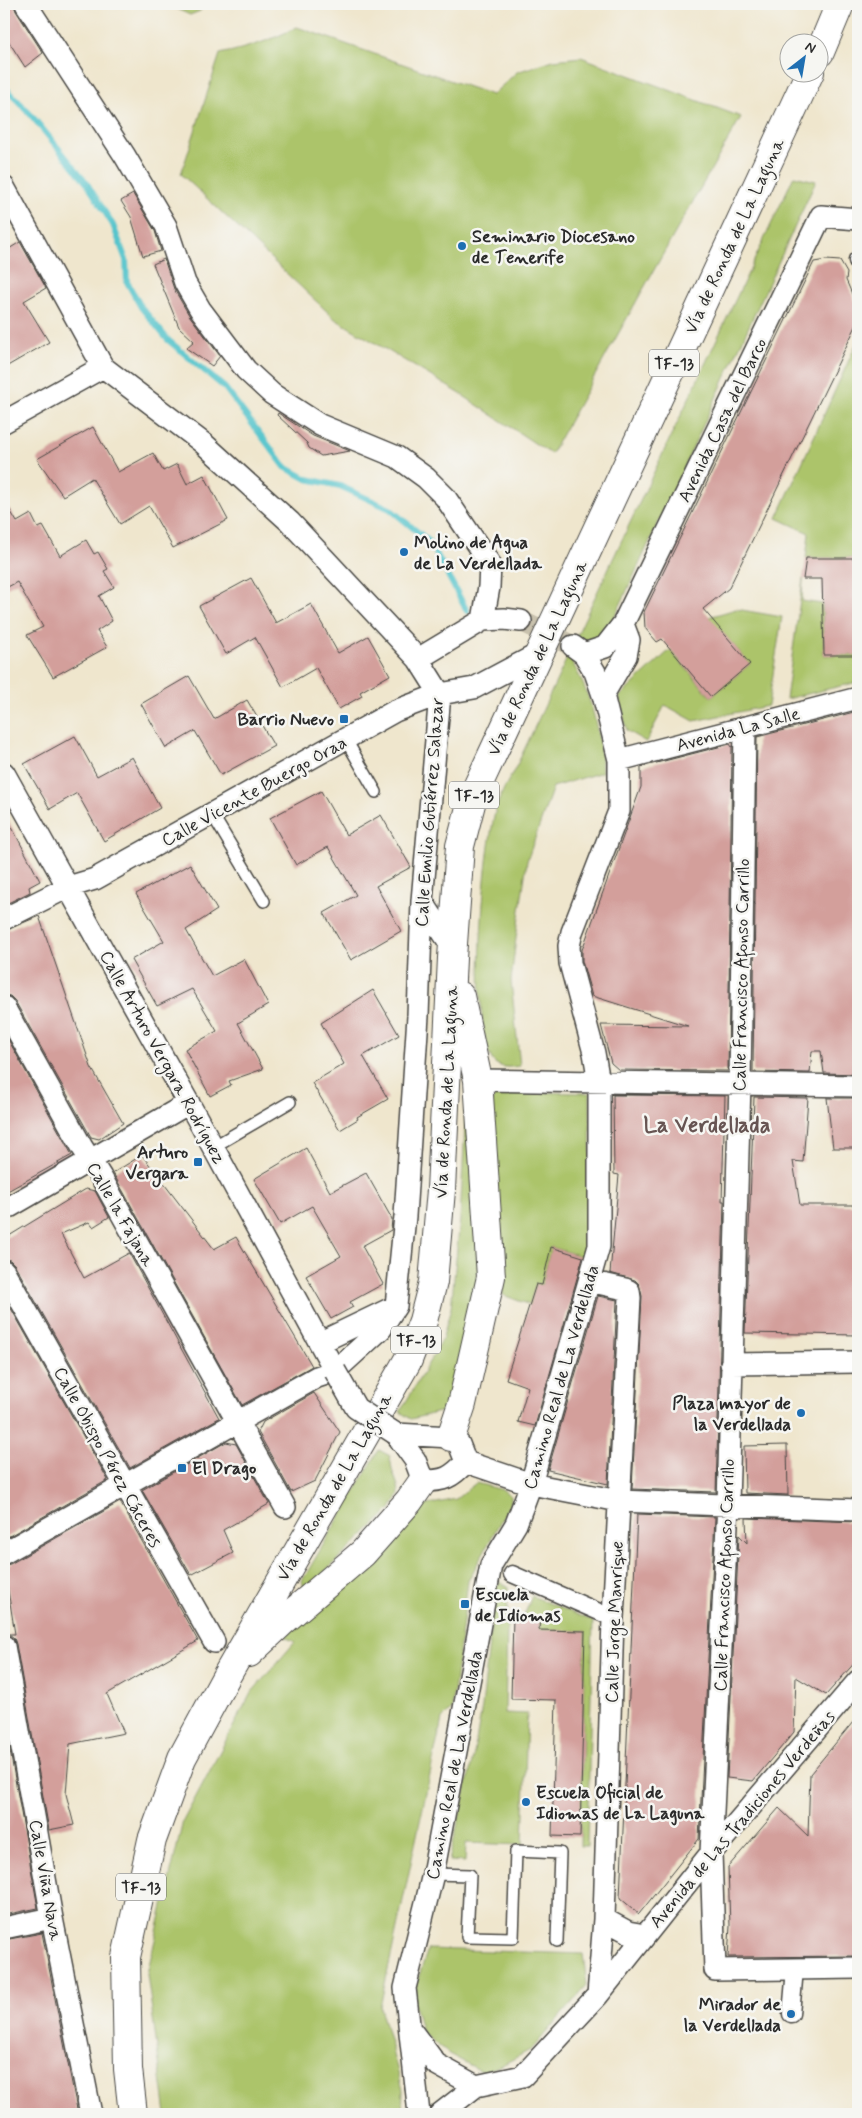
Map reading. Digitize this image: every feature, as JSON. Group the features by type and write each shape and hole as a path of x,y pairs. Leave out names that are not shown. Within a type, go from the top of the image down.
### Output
{"main road":[{"path":"828,32 840,4"},
{"name":"Vía de Ronda de La Laguna","path":"134,2114 128,2070 126,1957 152,1840 182,1758 226,1675 408,1360 423,1321 433,1282 442,1190 460,846 473,796 805,82"},
{"path":"451,1437 462,1404 491,1277 478,1080 453,953"},
{"path":"226,1675 283,1621 363,1553 409,1501 423,1481"}],"street":[{"path":"26,4 125,156 166,226 185,283 200,309 246,370 272,394 320,425 396,458 426,478 445,497 490,564 489,588 483,620"},
{"name":"Calle Emilio Gutiérrez Salazar","path":"4,187 103,367 203,443 290,522 418,658 440,694 422,901 406,1206 396,1306 381,1329 335,1370"},
{"name":"Avenida Casa del Barco","path":"579,650 605,647 623,624 821,216 858,220"},
{"path":"4,422 103,367"},
{"path":"418,658 483,620 504,619 521,621"},
{"path":"603,695 626,656 629,640 623,624"},
{"name":"Camino Real de La Verdellada","path":"419,2114 405,1988 433,1874 491,1565 516,1524 531,1484 599,1246 599,1082 594,1054 570,963 569,946 572,932 619,811 619,760 603,695 595,672 579,650"},
{"name":"Calle Vicente Buergo Oraa","path":"4,919 68,887 95,879 395,711 440,694 474,688 538,654"},
{"name":"Avenida La Salle","path":"619,760 858,698"},
{"name":"Calle Francisco Afonso Carrillo","path":"745,727 740,1083 728,1504 711,1853 715,1970 795,1969"},
{"name":"Calle Arturo Vergara Rodríguez","path":"4,773 189,1103 356,1408 396,1434"},
{"path":"422,901 453,953"},
{"name":"Calle la Fajana","path":"4,1007 285,1508"},
{"path":"478,1080 858,1086"},
{"path":"4,1210 189,1103"},
{"name":"Calle Obispo Pérez Cáceres","path":"4,1271 124,1487 214,1642"},
{"name":"Calle Jorge Manrique","path":"589,1281 625,1288 629,1292 630,1298 613,1618 604,1919 598,1995"},
{"path":"321,1342 396,1306"},
{"path":"731,1364 858,1362"},
{"path":"4,1553 124,1487 317,1376 335,1370"},
{"path":"396,1434 451,1437 459,1444 466,1462"},
{"path":"396,1434 415,1460 423,1481 440,1481 454,1475 466,1462"},
{"path":"466,1462 531,1484 619,1501 858,1510"},
{"path":"512,1574 613,1618"},
{"name":"Calle Viña Nava","path":"4,1646 52,1918 90,2114"},
{"name":"Avenida de Las Tradiciones Verdeñas","path":"476,2086 523,2076 598,1995 711,1853 855,1691"},
{"path":"4,1928 52,1918"},
{"path":"604,1919 628,1932 645,1935"},
{"path":"792,2014 795,1969 858,1968"},
{"path":"409,2028 436,2064 476,2086 440,2114"}],"lane":[{"path":"346,740 376,792"},
{"path":"212,814 264,901"},
{"path":"213,1147 290,1102"},
{"path":"433,1874 470,1875 467,1937 513,1938 516,1851 560,1853 557,1941"}],"green space":[{"path":"166,4 205,4 200,11 190,15"},
{"name":"Seminario Diocesano de Tenerife","path":"297,27 492,95 517,72 553,60 581,57 741,117 551,454 459,393 335,319 181,174 220,54 260,43"},
{"path":"794,176 816,181 606,636 594,642 576,637"},
{"path":"858,340 858,558 806,558 809,533 777,518"},
{"path":"803,579 802,601 822,604 824,655 858,655 858,682 786,699"},
{"path":"736,609 782,617 768,706 694,721 665,705 646,742 627,731 619,697 670,650 711,697 750,664 709,617"},
{"path":"568,656 583,683 593,712 602,772 553,787 527,861 511,981 520,1066 504,1067 495,1063 487,1046 482,1018 480,980 481,939 487,858 492,827 501,796"},
{"path":"497,1092 590,1093 591,1212 584,1257 551,1247 542,1285 536,1284 530,1305 503,1295 491,1114 491,1103"},
{"path":"466,1107 481,1274 447,1410 411,1419 400,1412 442,1340 451,1308 460,1219"},
{"path":"379,1450 390,1456 399,1494 391,1509 305,1591 302,1581"},
{"path":"476,1483 503,1490 511,1496 511,1502 468,1581 452,1709 442,1719 380,2007 403,2090 402,2114 166,2114 147,1974 183,1821 251,1693 295,1642 285,1637 417,1507 456,1499"},
{"path":"500,1582 508,1586 505,1713 527,1714 523,1845 466,1843 465,1862 449,1861 473,1758 482,1707 495,1589"},
{"path":"532,1596 593,1621 587,1846 580,1846 585,1631 539,1630 540,1617 524,1616"},
{"path":"428,1949 583,1954 587,1985 532,2049 502,2065 483,2072 449,2054 422,2033 412,1997"}],"building":[{"path":"4,4 14,4 16,11 43,53 25,67 4,34"},
{"path":"133,194 155,231 161,251 143,256 131,217 121,201"},
{"path":"20,242 46,288 24,301 49,342 4,368 4,252"},
{"path":"164,259 174,289 189,315 220,356 212,366 186,348 194,341 179,327 153,264"},
{"path":"826,260 840,261 847,273 846,280 858,308 858,322 729,588 703,609 750,664 711,697 662,639 657,642 645,628 644,612 814,262"},
{"path":"278,413 313,436 350,451 321,456 309,448 307,443 277,415"},
{"path":"93,427 118,472 153,453 163,471 177,464 187,484 204,475 228,520 173,548 149,506 120,524 92,478 63,496 37,459"},
{"path":"4,500 17,522 31,514 38,528 43,526 60,556 86,540 94,554 98,552 108,569 104,571 114,587 99,596 112,621 97,631 107,647 53,677 27,635 43,627 17,582 4,589"},
{"path":"806,558 858,558 858,655 824,655 822,579 803,579"},
{"path":"251,578 276,623 311,604 338,653 368,636 390,675 360,692 362,696 339,709 316,668 283,687 255,637 226,654 199,606"},
{"path":"189,676 214,719 247,700 274,746 221,775 195,731 166,748 141,704"},
{"path":"858,711 858,1074 824,1073 821,1051 812,1051 810,1073 753,1072 757,737"},
{"path":"75,736 97,776 132,757 160,808 104,841 77,793 50,809 24,764"},
{"path":"730,744 732,747 728,1071 619,1070 611,1063 601,1025 688,1026 592,996 582,961 582,950 641,787 641,767"},
{"path":"321,791 346,835 381,815 411,867 376,886 401,931 351,960 324,913 356,895 328,847 296,865 270,818"},
{"path":"4,812 40,881 29,887 30,892 4,905"},
{"path":"190,864 217,910 186,930 212,976 244,959 268,1005 238,1023 263,1069 229,1081 231,1085 210,1096 185,1049 217,1031 192,989 157,1006 131,960 164,941 136,894"},
{"path":"39,916 91,1067 123,1123 99,1139 91,1137 15,1001 10,996 4,995 4,931"},
{"path":"373,990 399,1035 363,1056 388,1099 357,1117 358,1119 340,1130 312,1083 344,1064 321,1023"},
{"path":"4,1032 72,1155 4,1193"},
{"path":"613,1095 725,1096 716,1492 632,1489 642,1296 639,1284 635,1280 610,1273 619,1175 614,1174"},
{"path":"754,1097 808,1098 803,1162 793,1161 800,1205 858,1205 858,1335 745,1333"},
{"path":"827,1098 858,1098 858,1148 833,1148"},
{"path":"306,1148 330,1192 366,1173 392,1219 391,1230 362,1246 383,1284 350,1302 353,1307 331,1319 306,1276 341,1256 312,1206 280,1224 254,1179"},
{"path":"142,1155 214,1249 236,1237 312,1366 242,1405 113,1173"},
{"path":"86,1189 95,1191 109,1217 93,1227 89,1222 61,1234 84,1278 129,1253 219,1418 130,1468 15,1265 10,1260 4,1259 4,1239"},
{"path":"551,1247 583,1257 535,1426 518,1422 528,1387 506,1379 536,1284 542,1285"},
{"path":"4,1296 108,1480 4,1539"},
{"path":"598,1296 617,1300 608,1484 548,1470"},
{"path":"314,1393 340,1432 315,1481 291,1492 258,1432 263,1422"},
{"path":"226,1442 236,1444 269,1504 223,1530 233,1553 191,1575 142,1490"},
{"path":"787,1445 788,1495 745,1493 744,1446"},
{"path":"120,1502 198,1641 107,1694 124,1733 70,1744 66,1794 74,1825 49,1830 16,1644 14,1638 9,1634 15,1634 4,1565 10,1564"},
{"path":"637,1514 715,1517 699,1839 639,1914 620,1898"},
{"path":"746,1518 858,1522 858,1659 826,1695 796,1677 794,1732 753,1781 727,1778 739,1535 747,1543"},
{"path":"513,1616 540,1617 539,1630 585,1631 580,1837 552,1836 556,1700 511,1699"},
{"path":"858,1716 858,1956 728,1957 730,1926 728,1867 779,1808 808,1836 810,1774"},
{"path":"4,1717 38,1908 4,1915"},
{"path":"42,1933 78,2114 4,2114 4,1940"}],"waterway":[{"path":"4,86 31,115 86,182 113,225 126,260 127,282 141,307 168,340 225,388 285,467 307,479 340,486 390,509 430,542 467,611"}],"tunnel":[{"path":"521,621 573,646"}],"place":[{"name":"Seminario Diocesano de Tenerife","path":"462,246"},
{"name":"Molino de Agua de La Verdellada","path":"404,552"},
{"name":"Barrio Nuevo","path":"344,719"},
{"name":"Arturo Vergara","path":"198,1162"},
{"name":"Plaza mayor de la Verdellada","path":"801,1413"},
{"name":"El Drago","path":"182,1468"},
{"name":"Escuela de Idiomas","path":"465,1604"},
{"name":"Escuela Oficial de Idiomas de La Laguna","path":"526,1802"},
{"name":"Mirador de la Verdellada","path":"791,2014"}],"district":[{"name":"La Verdellada","path":"707,1124"}]}
